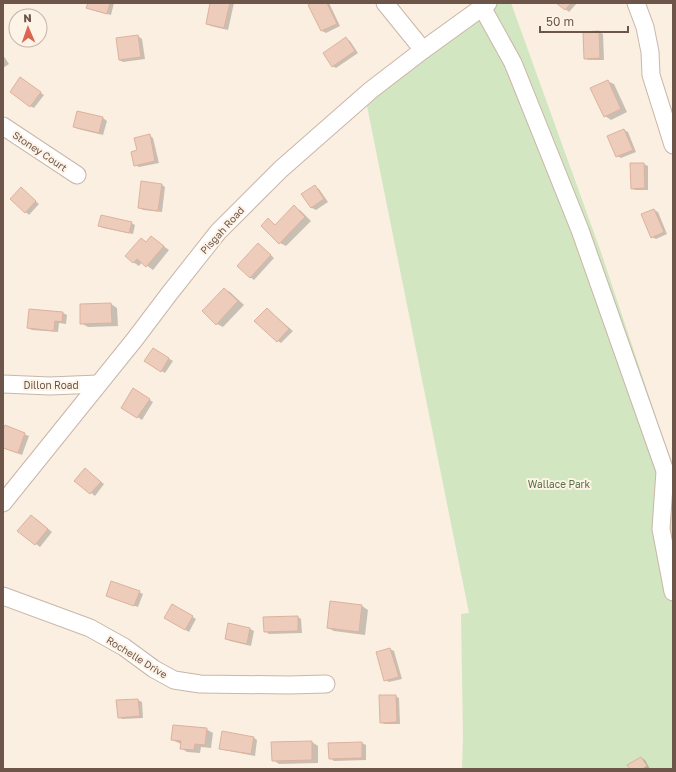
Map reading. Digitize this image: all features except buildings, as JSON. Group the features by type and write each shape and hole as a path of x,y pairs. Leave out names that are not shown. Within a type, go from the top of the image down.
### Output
{"street":[{"path":"385,3 423,50"},
{"path":"636,3 645,27 650,52 651,74 673,146"},
{"path":"485,5 513,63 580,230 665,471 661,529 673,592"},
{"name":"Pisgah Road","path":"3,503 135,339 218,232 281,169 371,90 485,5"},
{"name":"Stoney Court","path":"3,126 77,175"},
{"name":"Dillon Road","path":"3,384 50,386 98,384"},
{"name":"Rochelle Drive","path":"3,596 90,628 124,647 154,669 174,680 200,684 326,684"}],"green space":[{"name":"Wallace Park","path":"488,3 511,3 602,255 673,468 673,769 462,769 463,737 461,614 469,613 365,96"}]}
